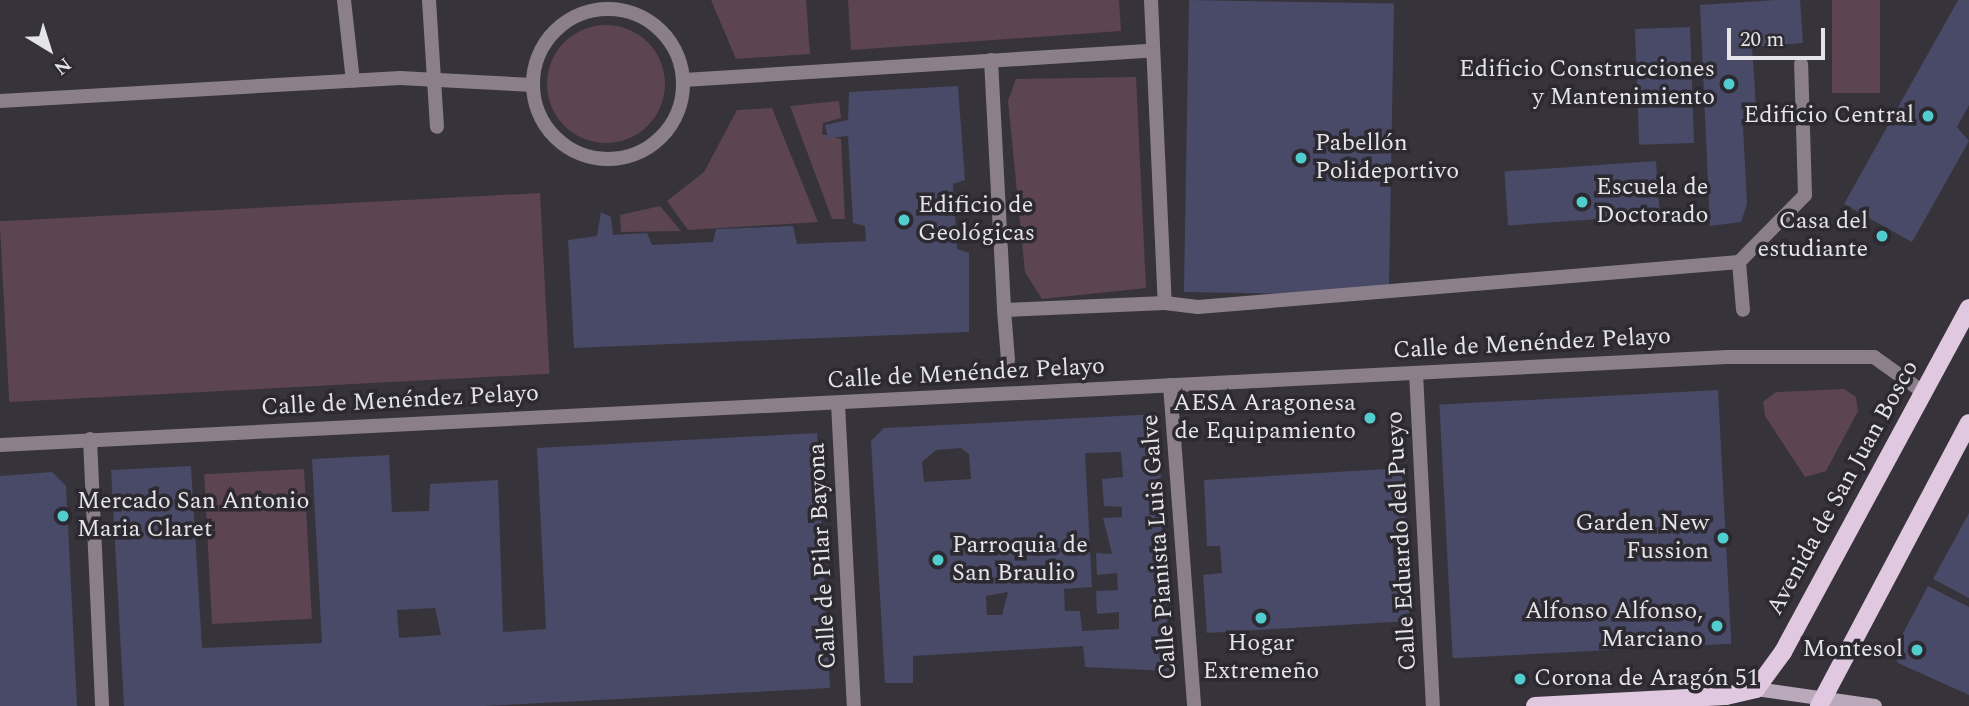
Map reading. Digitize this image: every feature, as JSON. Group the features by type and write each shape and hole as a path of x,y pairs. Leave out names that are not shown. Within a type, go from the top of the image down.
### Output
{"main road":[{"name":"Avenida de San Juan Bosco","path":"1756,689 1969,308"},
{"path":"1821,701 1969,423"},
{"path":"1535,706 1756,689 1821,701 1875,706"}],"street":[{"path":"344,0 354,81"},
{"path":"429,0 437,127"},
{"path":"1151,0 1151,51 1166,303"},
{"path":"606,9 644,17 664,33 684,80 671,126 654,144 610,159 565,146 548,130 533,85 549,37 569,19 606,9"},
{"path":"684,80 1151,51"},
{"path":"991,60 1008,360"},
{"path":"1004,310 1166,303 1198,307 1441,290 1739,262 1805,195 1801,64"},
{"path":"0,101 354,81 533,85"},
{"path":"1739,262 1743,310"},
{"name":"Calle de Menéndez Pelayo","path":"0,445 1416,373 1859,355 1874,357 1923,392"},
{"name":"Calle Eduardo del Pueyo","path":"1416,373 1433,706"},
{"name":"Calle Pianista Luis Galve","path":"1170,385 1194,706"},
{"name":"Calle de Pilar Bayona","path":"838,404 854,706"},
{"path":"90,439 102,706"}],"shaded area":[{"path":"711,0 806,0 810,54 736,59"},
{"path":"848,0 1119,0 1121,31 851,50"},
{"path":"1832,0 1880,0 1880,93 1832,93"},
{"path":"606,25 639,35 655,51 665,84 655,117 639,133 606,143 573,133 557,117 547,84 557,51 573,35"},
{"path":"1136,77 1146,288 1042,299 1025,272 1008,101 1016,79"},
{"path":"839,101 841,118 823,123 822,134 841,139 845,219 832,219 790,106"},
{"path":"772,108 818,222 688,230 667,201 704,172 737,110"},
{"path":"540,193 549,374 9,402 0,221"},
{"path":"660,206 681,231 621,232 620,215"},
{"path":"1844,389 1856,397 1858,411 1826,471 1805,477 1765,416 1763,402 1776,392"},
{"path":"304,469 312,619 212,624 204,474"}],"building":[{"name":"Pabellón Polideportivo","path":"1189,0 1394,4 1389,296 1184,292"},
{"name":"Edificio Construcciones y Mantenimiento","path":"1800,0 1803,43 1752,47 1757,120 1743,125 1747,204 1741,222 1710,226 1700,5"},
{"name":"Edificio Central","path":"1958,0 1969,0 1969,105 1957,127 1969,141 1912,242 1844,204"},
{"path":"1690,27 1694,143 1639,145 1635,29"},
{"name":"Edificio de Geológicas","path":"958,86 965,180 953,184 957,249 969,253 969,332 574,348 568,240 597,236 601,212 611,217 613,235 647,233 652,245 713,242 716,229 793,226 797,244 866,241 865,226 853,223 848,136 828,138 825,125 848,120 849,92"},
{"name":"Escuela de Doctorado","path":"1656,161 1660,215 1508,225 1504,172"},
{"path":"1718,390 1731,644 1453,658 1439,405"},
{"path":"1158,414 1169,671 1085,667 1083,646 913,656 913,683 885,683 871,441 884,428","holes":["961,448 969,454 971,479 924,482 922,462 936,450","1121,452 1123,477 1102,479 1104,506 1122,507 1122,517 1103,518 1112,554 1096,553 1097,575 1117,573 1118,590 1096,591 1097,614 1119,612 1119,629 1082,631 1080,611 1065,611 1064,589 1092,587 1085,453","1008,592 1002,615 987,615 986,596"]},
{"path":"817,433 830,688 485,706 124,706 111,470 191,466 202,648 322,643 312,459 389,455 392,512 429,511 430,484 498,480 503,632 546,629 537,448","holes":["435,608 441,635 399,638 397,610"]},
{"path":"1402,468 1406,535 1392,536 1394,565 1406,564 1410,621 1207,633 1203,575 1222,573 1220,546 1207,546 1204,480"},
{"path":"52,472 66,486 77,706 0,706 0,476"},
{"path":"1969,513 1969,598 1933,579"},
{"path":"1928,586 1969,607 1969,695 1898,663 1893,652"}],"place":[{"name":"Edificio Construcciones y Mantenimiento","path":"1729,84"},
{"name":"Edificio Central","path":"1928,116"},
{"name":"Pabellón Polideportivo","path":"1301,158"},
{"name":"Escuela de Doctorado","path":"1582,202"},
{"name":"Edificio de Geológicas","path":"904,220"},
{"name":"Casa del estudiante","path":"1882,236"},
{"name":"AESA Aragonesa de Equipamiento","path":"1370,418"},
{"name":"Mercado San Antonio Maria Claret","path":"63,516"},
{"name":"Garden New Fussion","path":"1723,538"},
{"name":"Parroquia de San Braulio","path":"938,560"},
{"name":"Hogar Extremeño","path":"1261,618"},
{"name":"Alfonso Alfonso, Marciano","path":"1717,626"},
{"name":"Montesol","path":"1917,650"},
{"name":"Corona de Aragón 51","path":"1520,679"}]}
